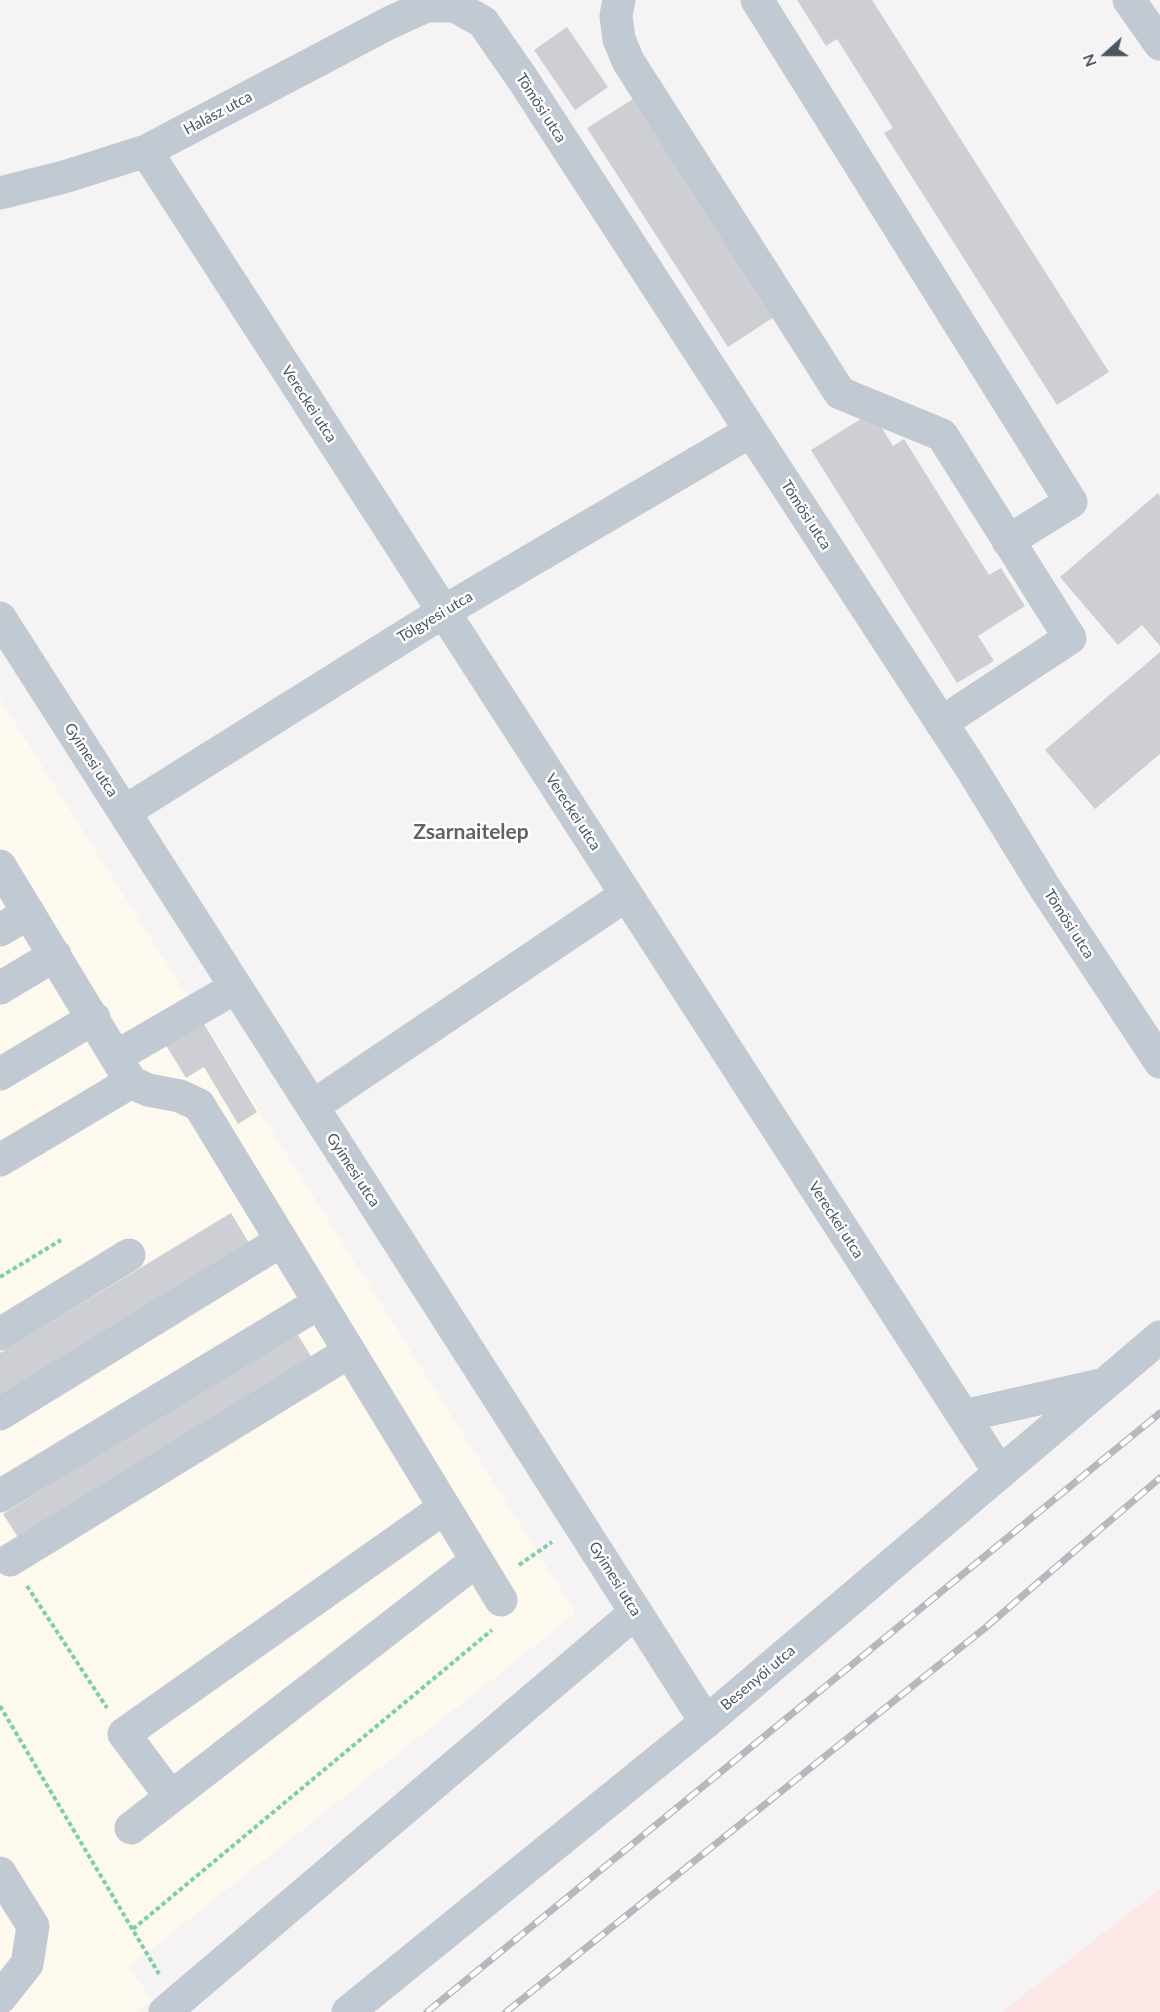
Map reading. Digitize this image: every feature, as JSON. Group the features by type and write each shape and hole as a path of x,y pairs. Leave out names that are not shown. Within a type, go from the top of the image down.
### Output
{"street":[{"path":"619,0 616,16 618,39 628,61 840,393 942,435 1070,638 941,723"},
{"path":"757,0 1071,502 1008,541"},
{"path":"1129,0 1160,44"},
{"name":"Halász utca","path":"0,193 64,177 146,151 389,23 426,6"},
{"name":"Tömösi utca","path":"426,6 455,6 483,21 1160,1062"},
{"name":"Vereckei utca","path":"146,151 1000,1473"},
{"name":"Tölgyesi utca","path":"124,812 443,612 751,431"},
{"name":"Gyimesi utca","path":"0,618 706,1722"},
{"path":"0,866 124,1069 148,1090 180,1096 199,1106 489,1582 171,1797 131,1828"},
{"path":"313,1106 626,895"},
{"path":"0,930 29,914"},
{"path":"0,988 55,955"},
{"path":"0,1160 236,987"},
{"path":"0,1074 94,1018"},
{"path":"0,1414 281,1241"},
{"path":"0,1334 129,1255"},
{"path":"0,1496 319,1303"},
{"name":"Besenyői utca","path":"348,2012 706,1722 1160,1337"},
{"path":"10,1560 349,1352"},
{"path":"963,1416 1104,1384"},
{"path":"171,1797 124,1734 444,1508"},
{"path":"171,2007 636,1612"},
{"path":"0,1873 33,1926 27,1964 0,1998"}],"path":[{"path":"0,1277 61,1240"},
{"path":"133,1929 494,1628 501,1614 489,1582 579,1522"},
{"path":"10,1560 124,1734"},
{"path":"0,1706 133,1929 171,2007"}],"shaded area":[{"path":"0,699 576,1613 129,1967 152,2000 137,2012 0,2012"},
{"path":"1160,1889 1160,2012 1002,2012"}],"building":[{"path":"797,0 872,0 1109,372 1057,405 884,133 893,128 837,39 826,46"},
{"path":"567,27 608,87 575,110 534,50"},
{"path":"633,99 774,317 728,347 587,128"},
{"path":"872,412 893,446 904,439 989,575 1001,568 1025,606 978,636 994,661 957,683 811,450"},
{"path":"1158,493 1160,496 1160,646 1142,625 1118,645 1060,577"},
{"path":"1160,652 1160,754 1095,809 1045,750"},
{"path":"201,1019 257,1112 238,1124 204,1067 186,1078 164,1042"},
{"path":"231,1213 252,1248 0,1400 0,1353"},
{"path":"296,1332 314,1361 21,1542 3,1514"}],"railway":[{"path":"427,2012 1160,1413"},
{"path":"506,2012 985,1628 1160,1478"}],"district":[{"name":"Zsarnaitelep","path":"471,832"}]}
